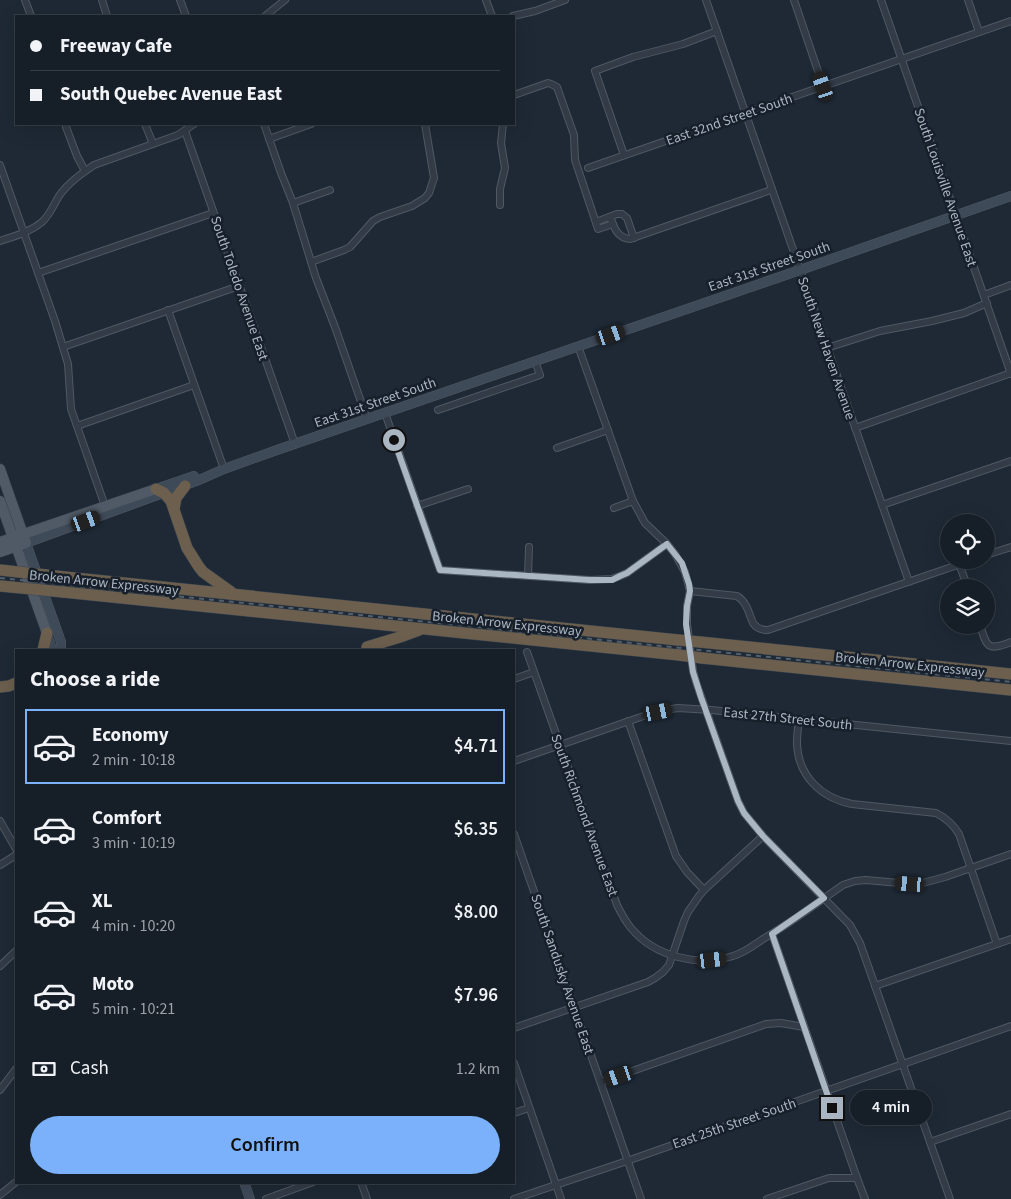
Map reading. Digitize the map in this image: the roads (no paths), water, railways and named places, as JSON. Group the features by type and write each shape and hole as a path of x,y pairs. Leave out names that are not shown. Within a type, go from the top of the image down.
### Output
{"highway":[{"path":"174,509 175,500 185,486"},
{"path":"160,491 169,497 187,548 194,561 203,572 233,594"},
{"name":"Broken Arrow Expressway","path":"0,570 1011,674"},
{"name":"Broken Arrow Expressway","path":"6,587 1011,690"},
{"path":"368,648 421,630"},
{"path":"43,649 47,633"},
{"path":"0,687 15,683"}],"main road":[{"name":"East 31st Street South","path":"0,552 19,540 105,506 185,486 224,469 295,444 1011,196"},
{"path":"0,469 19,540 53,649"},
{"name":"East 31st Street South","path":"0,542 19,540 160,491 197,475 224,469"},
{"path":"0,501 19,540 61,642 61,649"},
{"path":"245,1184 250,1199"}],"street":[{"path":"26,0 31,15"},
{"path":"102,0 107,15"},
{"path":"180,0 186,15"},
{"path":"486,0 492,15"},
{"path":"515,16 535,11 565,0"},
{"name":"South New Haven Avenue","path":"706,0 909,582"},
{"path":"794,0 823,86"},
{"name":"South Louisville Avenue East","path":"881,0 1011,373"},
{"path":"968,0 979,32"},
{"path":"266,15 281,1"},
{"name":"East 32nd Street South","path":"588,168 1011,21"},
{"path":"624,155 595,71 633,57 683,44 717,31"},
{"path":"515,95 548,83 557,87 574,135 575,160 597,225 611,220 618,214 622,214 627,218 634,238"},
{"path":"146,125 152,144"},
{"path":"0,241 24,233 45,219 61,194 85,171 103,162 178,135 193,125"},
{"path":"264,125 293,203 316,278 367,419"},
{"path":"269,138 309,125"},
{"path":"311,262 350,247 373,221 412,206 425,198 429,193 434,178 424,125"},
{"path":"500,205 500,188 505,168 502,143 503,125"},
{"path":"66,127 85,171"},
{"name":"South Toledo Avenue East","path":"184,131 295,444"},
{"path":"0,164 64,347 69,375 70,404 105,506"},
{"path":"293,203 330,190"},
{"path":"611,220 617,233 622,237 626,239 634,238 771,190"},
{"path":"38,273 213,213"},
{"path":"64,347 239,286"},
{"path":"984,295 1011,286"},
{"path":"827,348 880,331 932,322 964,313 987,303"},
{"path":"168,310 224,469"},
{"path":"578,346 633,501 645,523 667,544 682,563 687,577 690,591 686,624 693,672 738,801 747,817 763,836 850,925 856,936 863,950 950,1199"},
{"name":"East 31st Street South","path":"438,410 540,375 535,361"},
{"path":"855,428 1011,373"},
{"path":"77,426 194,386"},
{"path":"385,413 440,570 612,580 627,573 667,544"},
{"path":"557,448 608,430"},
{"path":"882,505 1011,461"},
{"path":"417,506 468,489"},
{"path":"614,508 633,501"},
{"path":"528,576 529,547"},
{"path":"995,552 1011,547"},
{"path":"690,591 733,595 741,598 753,623 758,628 768,630 946,569"},
{"path":"983,634 985,641 993,647 1011,642"},
{"name":"South Richmond Avenue East","path":"527,652 617,905 631,928 642,940 672,956 700,961 734,956 772,934 843,886 855,881 866,880 919,884 1011,854"},
{"path":"515,679 534,672"},
{"name":"East 27th Street South","path":"515,761 628,721 678,708 1011,741"},
{"path":"799,720 797,742 800,762 808,778 823,793 843,802 928,812 946,818 956,828 997,944"},
{"path":"628,721 676,856 687,872 704,890"},
{"path":"0,821 15,848"},
{"path":"515,1028 656,978 669,965 688,912 704,890 763,836"},
{"name":"South Sandusky Avenue East","path":"515,837 641,1199"},
{"path":"0,865 15,856"},
{"path":"772,934 865,1199"},
{"path":"875,986 1011,939"},
{"path":"0,966 15,952"},
{"path":"600,1082 766,1024 780,1023 804,1027"},
{"name":"East 25th Street South","path":"514,1199 1011,1026"},
{"path":"515,1067 560,1199"},
{"path":"0,1090 15,1070"},
{"path":"515,1113 529,1108"},
{"path":"930,1142 1011,1114"},
{"path":"767,1199 829,1178 857,1178"},
{"path":"0,1194 15,1183"},
{"path":"266,1199 307,1184"},
{"path":"362,1184 367,1199"}],"railway":[{"path":"0,578 1011,682"}]}
